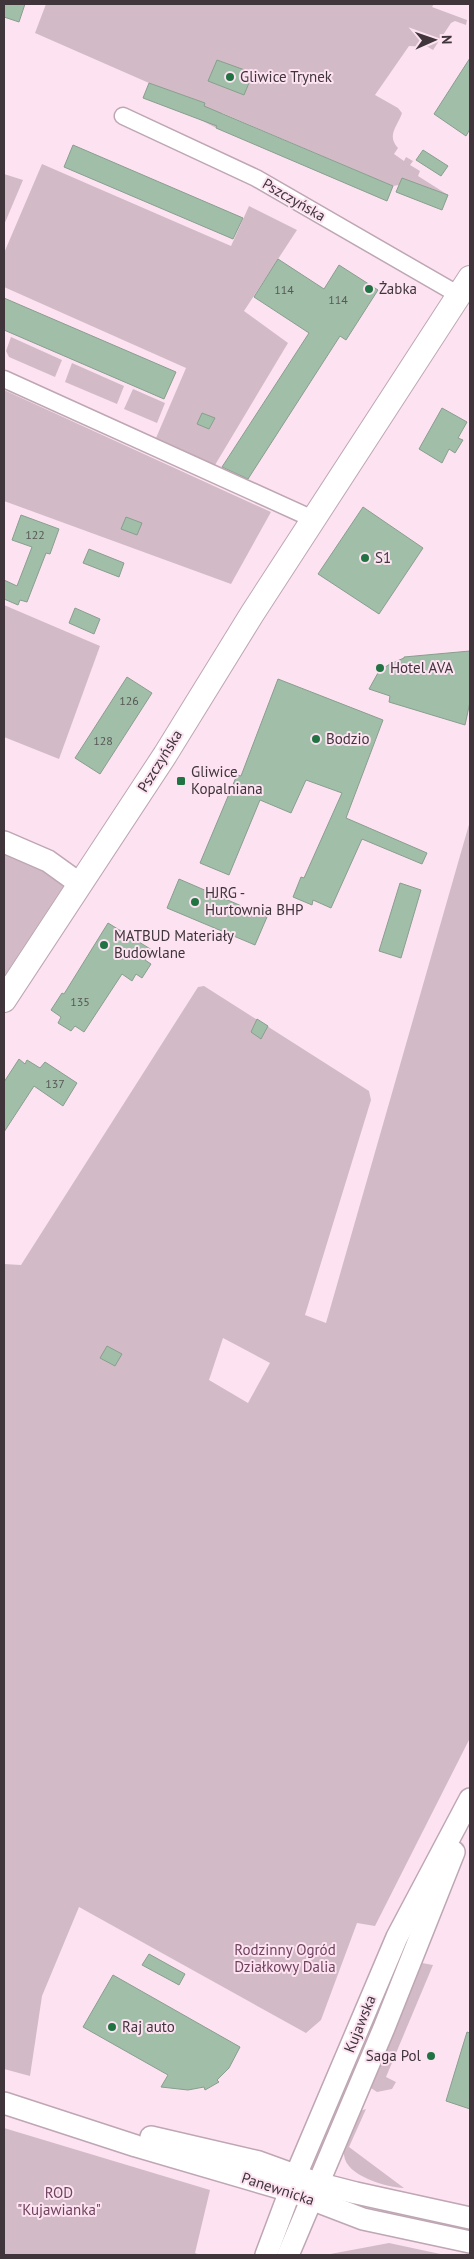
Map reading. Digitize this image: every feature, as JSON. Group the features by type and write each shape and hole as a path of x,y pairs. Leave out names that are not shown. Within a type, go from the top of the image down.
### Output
{"main road":[{"name":"Pszczyńska","path":"4,1000 164,755 313,519 465,287"}],"street":[{"name":"Pszczyńska","path":"123,116 256,178 465,287"},
{"path":"4,379 313,519"},
{"path":"4,842 56,866 80,884"},
{"name":"Kujawska","path":"266,2255 293,2183 318,2128 397,1937 470,1799"},
{"name":"Kujawska","path":"288,2255 384,2028 470,1812"},
{"name":"Panewnicka","path":"4,2103 89,2129 136,2146 293,2183 314,2191 363,2218 470,2242"},
{"path":"259,2162 274,2162 291,2158 318,2128"},
{"name":"Panewnicka","path":"89,2129 138,2134 259,2162 293,2183"},
{"path":"337,2136 335,2169 356,2193"},
{"name":"Panewnicka","path":"314,2191 356,2193 470,2218"}],"green space":[{"path":"46,4 434,4 432,7 467,20 466,25 455,21 451,23 433,50 428,47 409,46 375,95 398,108 402,113 393,135 398,148 394,154 404,161 406,157 413,161 410,165 420,171 418,176 448,195 402,178 399,185 393,186 222,113 216,128 199,119 205,103 149,83 35,33"},
{"path":"42,164 231,246 249,206 297,230 244,311 288,343 215,465 156,438 186,368 4,287 4,253"},
{"path":"4,174 23,180 4,225"},
{"path":"11,337 62,360 55,377 9,357 6,351"},
{"path":"72,363 124,386 117,404 65,382"},
{"path":"133,389 165,403 157,423 124,409"},
{"path":"4,390 271,512 231,584 4,501"},
{"path":"4,605 100,646 59,759 4,737"},
{"name":"Rodzinny Ogród Działkowy Dalia","path":"470,821 470,1738 375,1926 357,1923 321,2020 306,2033 79,1907 42,1996 30,2076 4,2069 4,1264 21,1265 198,987 204,986 369,1091 371,1100 305,1315 326,1323","holes":["223,1338 270,1363 248,1403 209,1380"]},
{"path":"4,854 70,882 4,988"},
{"path":"422,1963 433,1965 386,2077 396,2082 392,2089 377,2092 371,2088 370,2084"},
{"path":"366,2109 349,2147 404,2188 368,2179 352,2169 346,2162 344,2150 347,2138 360,2111"},
{"name":"ROD \"Kujawianka\"","path":"4,2128 210,2190 195,2253 200,2255 4,2255"},
{"path":"389,2243 445,2255 325,2255"}],"building":[{"path":"4,4 25,4 19,22 4,17"},
{"path":"470,58 470,129 466,136 434,114"},
{"name":"Gliwice Trynek","path":"217,60 253,73 244,95 208,81"},
{"path":"149,83 205,103 204,106 393,186 387,201 216,128 217,126 143,98"},
{"path":"73,145 243,218 233,239 64,167"},
{"path":"423,150 448,166 441,176 416,160"},
{"path":"402,178 448,195 442,210 396,192"},
{"path":"278,259 324,289 339,265 378,290 346,340 340,336 248,479 222,467 309,333 254,297"},
{"path":"4,298 176,372 164,399 4,330"},
{"path":"442,408 467,422 458,438 463,440 455,453 449,449 442,463 419,449"},
{"path":"202,413 215,418 209,429 197,424"},
{"path":"363,507 423,548 379,614 318,574"},
{"path":"21,515 59,529 50,554 46,553 27,602 20,600 18,605 4,599 4,580 17,586 32,547 12,540"},
{"path":"126,517 142,523 137,535 121,529"},
{"path":"89,549 124,563 119,577 83,563"},
{"path":"75,608 100,619 94,634 69,623"},
{"path":"470,651 470,702 465,725 389,702 390,696 369,689 379,671 404,657"},
{"path":"127,677 152,693 100,774 75,758"},
{"path":"278,679 383,720 346,818 427,853 422,864 362,839 331,908 313,900 312,905 293,897 301,877 304,878 342,793 306,780 291,813 260,800 229,875 200,863 237,775 241,776"},
{"path":"179,879 267,917 255,945 167,908"},
{"path":"400,883 421,890 401,958 379,951"},
{"path":"108,923 152,950 145,960 151,964 142,978 136,974 132,981 122,974 84,1032 75,1026 71,1031 58,1023 61,1017 51,1010 62,993 64,994"},
{"path":"257,1019 268,1026 261,1039 251,1032"},
{"path":"19,1059 25,1064 27,1060 40,1068 45,1062 77,1083 63,1106 34,1086 4,1132 4,1082"},
{"path":"107,1346 122,1354 115,1366 100,1358"},
{"path":"149,1954 185,1974 179,1985 142,1965"},
{"path":"113,1975 240,2047 229,2068 217,2080 219,2082 205,2090 204,2087 188,2090 161,2087 168,2075 83,2027"},
{"path":"467,2032 470,2033 470,2109 446,2101"}],"place":[{"name":"Gliwice Trynek","path":"230,77"},
{"name":"Żabka","path":"369,289"},
{"name":"S1","path":"365,558"},
{"name":"Hotel AVA","path":"380,668"},
{"name":"Bodzio","path":"316,739"},
{"name":"Gliwice Kopalniana","path":"181,781"},
{"name":"HJRG - Hurtownia BHP","path":"195,902"},
{"name":"MATBUD Materiały Budowlane","path":"104,945"},
{"name":"Raj auto","path":"112,2027"},
{"name":"Saga Pol","path":"431,2056"}]}
